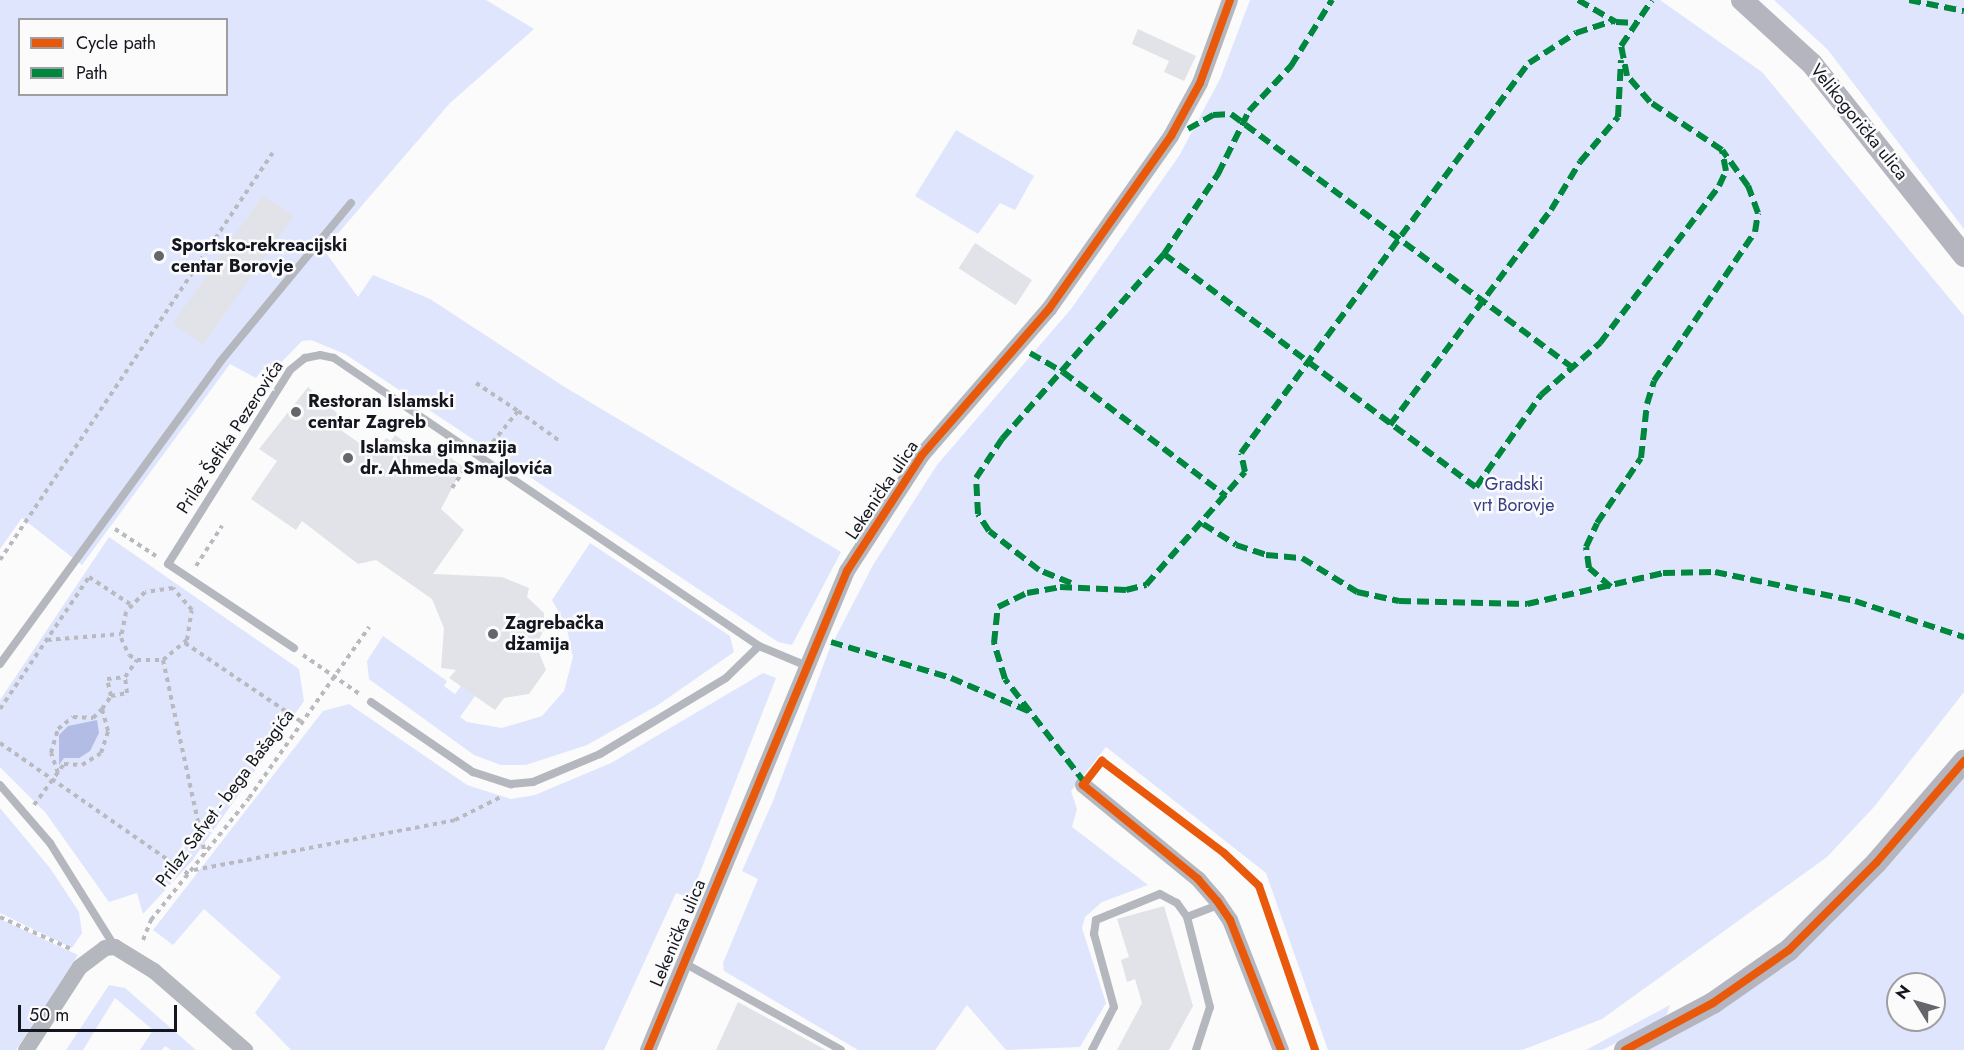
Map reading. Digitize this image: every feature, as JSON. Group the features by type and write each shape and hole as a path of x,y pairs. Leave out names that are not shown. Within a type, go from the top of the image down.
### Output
{"street":[{"name":"Lekenička ulica","path":"651,1049 847,571 878,517 962,405 1049,309 1172,136 1200,82 1230,0"},
{"name":"Velikogorička ulica","path":"1742,0 1812,64 1964,256"},
{"path":"1625,1050 1713,1003 1789,950 1876,863 1964,761"},
{"path":"1083,785 1198,879 1219,905 1230,920 1281,1050"},
{"path":"26,1050 80,967 105,948 115,946 132,956 245,1050"}],"lane":[{"path":"0,664 227,353 351,203"},
{"name":"Prilaz Šefika Pezerovića","path":"168,564 290,370 305,358 320,355 334,358 759,646"},
{"path":"168,564 294,648"},
{"path":"371,702 473,772 511,784 533,782 600,754 726,678 759,646 807,666"},
{"path":"0,785 50,843 115,946"},
{"path":"1092,1050 1114,998 1094,934 1096,920 1160,894 1177,903 1187,917 1210,1007 1196,1050"},
{"path":"1187,917 1219,905"},
{"path":"686,964 842,1050"}],"path":[{"path":"0,560 272,153"},
{"path":"476,383 561,442"},
{"path":"485,448 518,411"},
{"path":"452,488 473,456"},
{"path":"104,522 168,564"},
{"path":"188,578 222,526"},
{"path":"0,709 89,577 130,604"},
{"path":"156,588 178,591 192,610 185,643 163,660 137,660 127,652 121,634 130,604 156,588"},
{"path":"46,640 121,634"},
{"path":"185,643 303,723"},
{"path":"294,648 371,702"},
{"path":"58,772 51,753 58,729 73,717 93,718 111,696 127,693 125,677 137,660"},
{"path":"163,660 205,855"},
{"path":"111,696 107,679 125,677"},
{"path":"34,805 64,764 82,765 100,753 108,731 102,709"},
{"path":"0,743 190,875"},
{"path":"194,870 455,820 495,803 511,784"},
{"path":"0,917 76,950"}],"green space":[{"name":"Sportsko-rekreacijski centar Borovje","path":"0,0 486,0 534,29 450,103 317,258 324,250 358,297 373,275 430,299 563,386 841,552 792,645 778,642 345,354 311,340 302,341 271,373 263,369 256,378 230,364 82,565 22,518 0,549"},
{"name":"Gradski vrt Borovje","path":"1250,0 1660,0 1762,72 1964,316 1964,692 1874,807 1827,857 1602,1019 1522,1050 1328,1050 1266,873 1106,747 1071,791 1077,809 1072,827 1148,885 1102,902 1085,917 1082,928 1106,1003 1080,1047 1006,1050 967,1005 935,1050 858,1050 724,971 723,963 758,879 742,871 773,801 829,650 873,565 937,465 1071,309 1179,156 1220,79"},
{"path":"1774,0 1964,0 1964,229 1828,50"},
{"path":"956,130 1034,176 1015,210 1000,203 978,234 915,196"},
{"path":"109,537 299,669 304,701 192,861 143,914 137,893 109,902 45,812 0,767 0,700"},
{"path":"590,543 730,636 734,652 658,705 587,745 526,765 501,765 474,755 369,679 367,661 383,636 447,681 444,686 455,694 461,686 475,696 460,717 467,722 502,728 542,716 564,691 573,657 566,625 552,600"},
{"path":"763,673 776,678 690,898 676,893 604,1050 291,1050 255,1013 281,977 204,909 173,945 153,930 323,711 349,704 467,785 511,799 535,795 611,763"},
{"path":"1964,777 1964,1050 1644,1050 1829,926"},
{"path":"0,808 50,868 79,912 82,933 72,948 0,913"},
{"path":"0,919 78,955 16,1050 0,1050"},
{"path":"109,985 125,988 196,1050 171,1050 165,1046 162,1050 140,1050 153,1030 115,998 83,1050 66,1050"},
{"path":"1670,1005 1666,1017 1646,1028 1602,1050 1586,1050"}],"water":[{"path":"97,720 99,733 90,751 79,758 64,758 59,765 59,735 68,726"}],"building":[{"path":"1138,29 1196,56 1184,81 1164,72 1169,61 1132,44"},
{"path":"263,195 293,216 203,345 173,324"},
{"path":"975,243 1032,280 1016,305 959,268"},
{"path":"308,387 348,423 342,431 375,454 386,438 391,441 395,435 421,453 439,449 463,467 441,509 464,530 433,574 502,577 529,588 527,597 544,613 544,630 536,645 546,670 529,694 504,698 495,710 449,678 456,670 441,668 444,628 432,599 376,560 358,564 302,521 296,530 251,499 277,461 259,449"},
{"path":"1164,906 1193,1006 1169,1050 1117,1050 1142,1003 1135,979 1127,982 1121,960 1129,957 1117,919"},
{"path":"738,1002 826,1050 716,1050"}],"marked path":[{"path":"1071,583 1039,570 989,531 978,514 976,478 1002,439 1164,254 1218,174 1249,111 1291,66 1332,0"},
{"path":"1578,0 1616,22 1636,23"},
{"path":"1611,587 1589,568 1586,547 1597,523 1641,458 1647,404 1654,381 1755,232 1758,213 1748,186 1722,150 1650,102 1627,76 1621,46 1652,0"},
{"path":"1909,0 1964,11"},
{"path":"1085,783 1005,679 994,643 998,607 1027,593 1060,587 1126,590 1146,585 1245,472 1241,453 1529,63 1576,33 1613,21"},
{"path":"1390,425 1551,210 1580,162 1618,117 1621,60"},
{"path":"1188,129 1213,115 1231,114 1572,367"},
{"path":"1164,254 1476,487 1541,395 1600,343 1719,186 1726,171 1722,150"},
{"path":"1030,353 1063,372 1226,496"},
{"path":"1203,524 1236,545 1266,555 1302,558 1357,592 1399,601 1527,604 1663,573 1715,572 1855,601 1964,637"},
{"path":"831,642 951,678 1028,711"}],"cycle path":[{"path":"648,1050 847,571 922,455 1049,309 1171,136 1200,83 1230,0"},
{"path":"1281,1050 1230,920 1217,901 1198,879 1083,785 1102,761 1224,853 1259,886 1315,1050"},
{"path":"1625,1050 1713,1003 1789,950 1876,863 1964,761"}],"place":[{"name":"Sportsko-rekreacijski centar Borovje","path":"159,256"},
{"name":"Restoran Islamski centar Zagreb","path":"296,412"},
{"name":"Islamska gimnazija dr. Ahmeda Smajlovića","path":"348,458"},
{"name":"Zagrebačka džamija","path":"493,634"}]}
